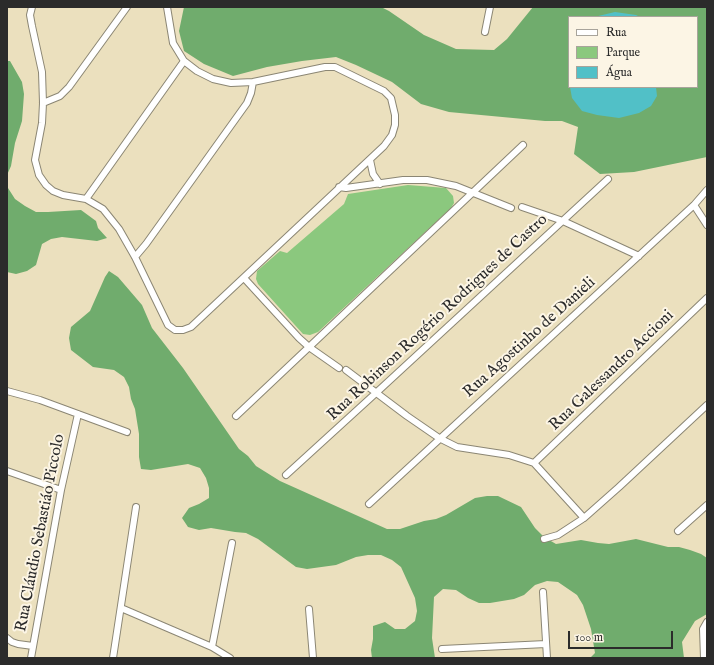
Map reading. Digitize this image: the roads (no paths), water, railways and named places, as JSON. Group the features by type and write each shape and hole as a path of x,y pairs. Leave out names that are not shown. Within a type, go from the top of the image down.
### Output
{"street":[{"path":"32,7 30,15 42,72 42,123 36,160 39,175 46,185 53,191 63,195 86,199 103,210 119,229 135,257 163,318 168,325 175,330 183,330 191,327 339,187 370,160 384,146 392,135 395,125 394,106 391,98 384,90 335,67 325,67 253,82 231,83 213,79 197,71 184,61 173,43 167,7"},
{"path":"43,103 60,96 69,87 127,7"},
{"path":"485,32 490,7"},
{"path":"86,199 184,61"},
{"path":"135,257 146,244 247,103 251,94 253,82"},
{"path":"236,416 523,145"},
{"path":"370,160 373,174 380,184"},
{"name":"Rua Robinson Rogério Rodrigues de Castro","path":"286,475 608,179"},
{"path":"339,187 346,188 403,180 427,180 447,183 511,208"},
{"name":"Rua Agostinho de Danieli","path":"369,504 694,205 707,190"},
{"path":"694,205 707,225"},
{"path":"522,206 563,221 639,256"},
{"path":"244,278 299,338 339,368"},
{"name":"Rua Galessandro Accioni","path":"534,463 707,298"},
{"path":"346,370 407,416 439,438 457,447 509,455 534,463 584,518"},
{"path":"7,391 40,400 127,432"},
{"path":"544,539 558,535 584,518 707,405"},
{"name":"Rua Cláudio Sebastiáo Piccolo","path":"31,658 61,490 78,414"},
{"path":"7,471 61,490"},
{"path":"678,531 707,506"},
{"path":"113,658 136,507"},
{"path":"212,647 232,543"},
{"path":"543,592 547,658"},
{"path":"121,608 212,647 230,658"},
{"path":"309,610 313,658"},
{"path":"704,658 703,629 707,622"},
{"path":"7,638 18,644 33,646"},
{"path":"442,649 546,644"}],"water":[{"path":"615,12 638,16 598,16"},
{"path":"570,88 656,88 657,96 651,106 639,113 619,118 582,111 572,98"}]}
